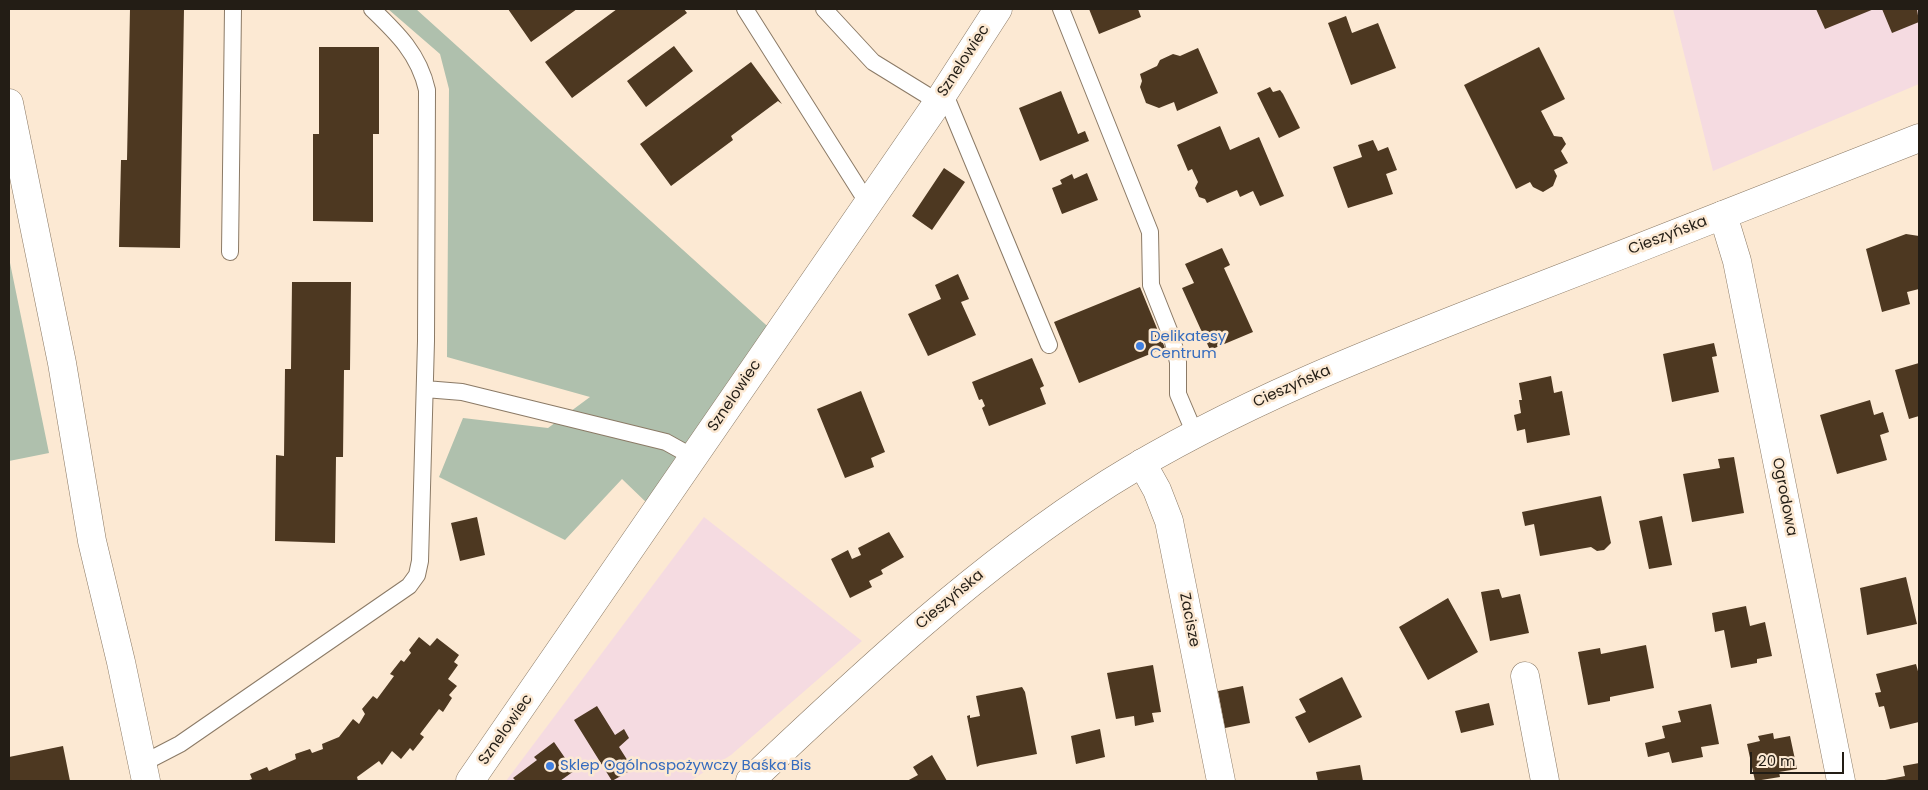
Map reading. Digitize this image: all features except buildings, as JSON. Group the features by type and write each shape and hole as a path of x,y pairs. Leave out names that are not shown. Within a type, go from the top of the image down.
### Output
{"street":[{"name":"Sznelowiec","path":"470,781 941,97 998,9"},
{"path":"9,103 62,363 92,541 121,662 144,771"},
{"name":"Cieszyńska","path":"750,781 901,642 980,574 1075,505 1142,463 1194,434 1353,360 1919,138"},
{"name":"Ogrodowa","path":"1723,215 1737,261 1841,781"},
{"name":"Zacisze","path":"1142,463 1157,490 1169,521 1221,781"},
{"path":"1525,676 1545,781"}],"lane":[{"path":"230,252 233,9"},
{"path":"144,771 152,758 180,744 409,586 417,575 420,561 425,389 427,90 423,72 415,56 372,9"},
{"path":"745,9 867,202"},
{"path":"824,9 873,62 941,97 1049,345"},
{"path":"1061,9 1150,232 1151,285 1172,338 1178,362 1178,394 1194,434"},
{"path":"425,389 462,392 666,442 693,456"}],"shaded area":[{"path":"1673,9 1919,9 1919,84 1713,171"},
{"path":"704,517 862,641 731,755 690,781 506,781"}],"green space":[{"path":"388,9 416,9 775,333 649,505 622,479 565,540 439,477 463,418 548,428 590,397 447,357 449,89 440,54"},
{"path":"9,258 49,453 9,461"}],"place":[{"name":"Delikatesy Centrum","path":"1140,346"},
{"name":"Sklep Ogólnospożywczy Baśka Bis","path":"550,766"}]}
